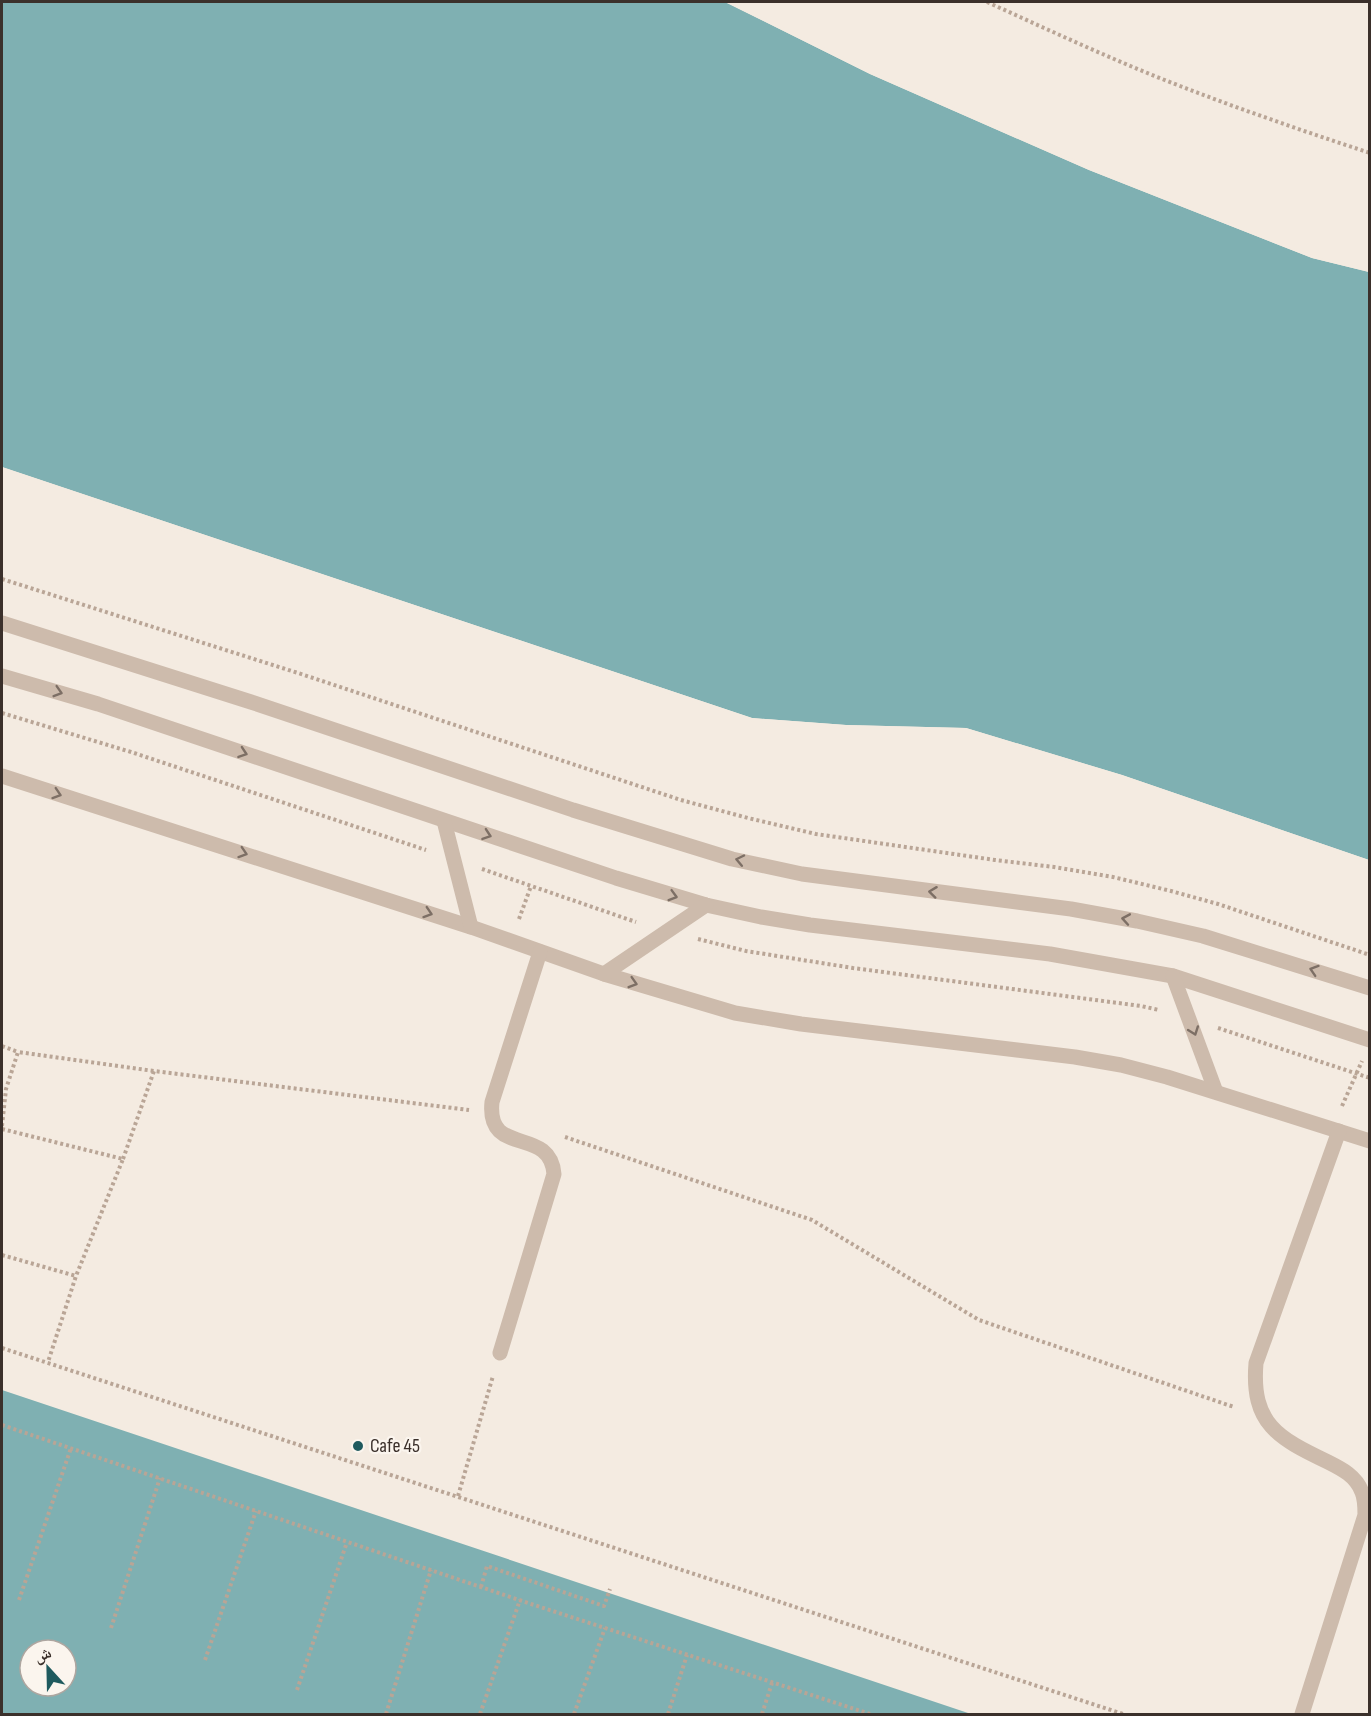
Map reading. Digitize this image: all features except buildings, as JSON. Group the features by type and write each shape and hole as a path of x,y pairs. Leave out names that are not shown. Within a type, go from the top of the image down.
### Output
{"street":[{"path":"2,623 251,702 607,821 732,859 802,874 1071,909 1137,921 1203,936 1370,988"},
{"path":"2,675 98,704 616,878 706,905 800,923 1050,954 1173,976 1367,1047"},
{"path":"2,776 471,927 604,974 735,1013 801,1024 1075,1057 1167,1077 1370,1141"},
{"path":"444,821 471,927"},
{"path":"604,974 706,905"},
{"path":"500,1353 554,1174 554,1165 544,1150 509,1138 500,1132 491,1113 492,1102 540,952"},
{"path":"1173,976 1216,1092"},
{"path":"1302,1714 1365,1515 1364,1503 1362,1492 1348,1473 1292,1444 1277,1433 1265,1418 1258,1401 1255,1382 1256,1363 1339,1131"}],"path":[{"path":"987,2 1179,86 1296,129 1370,153"},
{"path":"2,579 298,673 637,786 748,819 816,834 1054,867 1113,878 1218,904 1370,955"},
{"path":"510,941 531,886"},
{"path":"2,1046 18,1052 154,1071 491,1113"},
{"path":"1339,1131 1342,1107 1367,1047"},
{"path":"18,1052 6,1089 2,1128 123,1159"},
{"path":"48,1362 76,1276 123,1159 154,1071"},
{"path":"558,1135 812,1220 979,1320 1265,1418"},
{"path":"2,1255 76,1276"},
{"path":"2,1348 1123,1714"},
{"path":"458,1496 500,1353"},
{"path":"2,1425 856,1712 870,1714"},
{"path":"19,1600 70,1448"},
{"path":"111,1628 160,1478"},
{"path":"205,1660 256,1511"},
{"path":"297,1690 347,1542"},
{"path":"481,1587 487,1566 604,1606 610,1589"},
{"path":"386,1714 431,1570"},
{"path":"480,1714 520,1600"},
{"path":"574,1714 605,1628"},
{"path":"668,1714 687,1655"},
{"path":"762,1714 772,1683"}],"water":[{"path":"2,2 725,2 870,74 1089,170 1312,258 1369,272 1369,860 1122,775 966,728 846,725 752,718 2,467"},
{"path":"2,1390 971,1714 2,1714"}],"pier":[{"path":"725,2 732,2 872,71 1091,167 1313,256 1370,269 1369,272 1312,258 1089,170 870,74"},
{"path":"2,467 752,718 846,725 966,728 1122,775 1369,860 1370,863 1121,777 965,731 846,728 751,721 2,470"}],"place":[{"name":"Cafe 45","path":"358,1446"}]}
